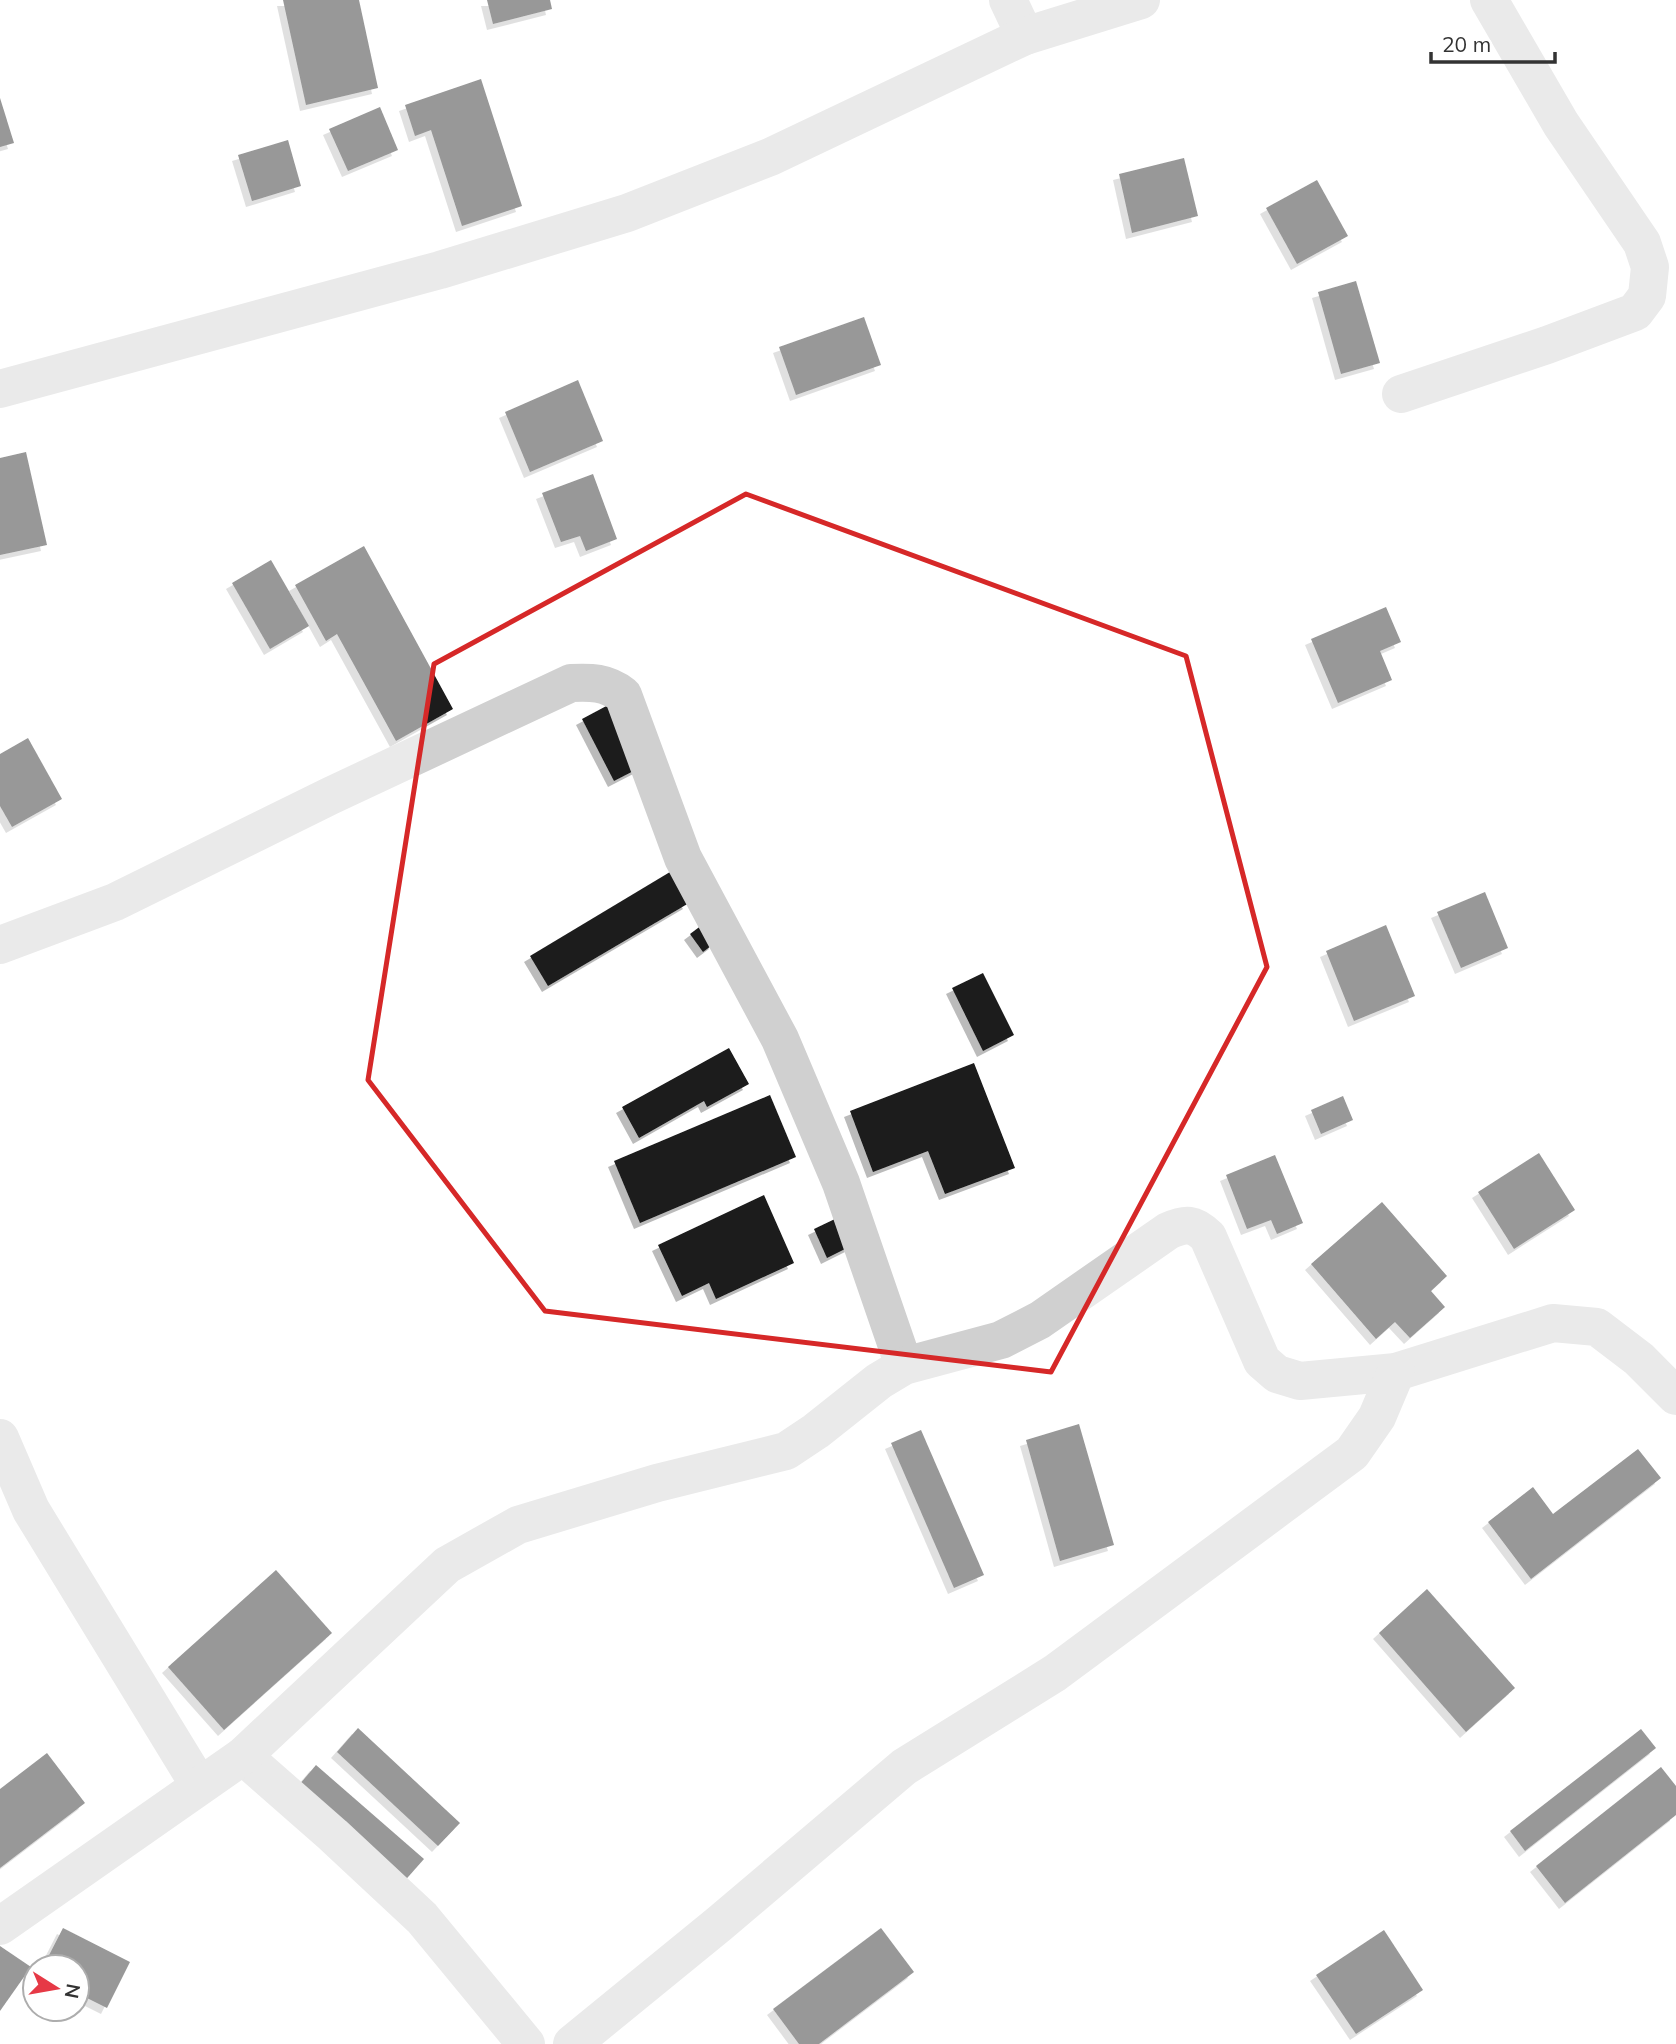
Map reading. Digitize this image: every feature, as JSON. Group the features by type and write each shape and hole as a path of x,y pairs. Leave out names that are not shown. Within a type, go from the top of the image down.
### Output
{"street":[{"path":"1008,0 1025,36"},
{"path":"0,388 440,270 627,213 770,157 1025,36 1140,0"},
{"path":"1401,394 1635,312 1661,292 1643,243 1562,124 1489,0"},
{"path":"0,945 115,902 330,796 571,683 610,685 623,695 683,858 780,1038 841,1183 904,1366"},
{"path":"0,1926 243,1756 447,1565 518,1525 657,1483 786,1451 816,1432 878,1381 904,1366 1001,1340 1040,1320 1168,1231 1184,1223 1198,1227 1208,1237 1262,1361 1277,1374 1300,1381 1396,1372 1553,1323 1597,1327 1639,1359 1676,1395"},
{"path":"572,2044 904,1767 1055,1673 1352,1453 1377,1417 1396,1372"},
{"path":"0,1438 31,1510 200,1785"},
{"path":"243,1756 422,1918 526,2044"}],"highlighted area":[{"path":"746,494 1186,656 1267,967 1051,1372 545,1311 368,1080 434,664"}],"building":[{"path":"283,0 359,0 378,88 306,105"},
{"path":"487,0 550,0 552,9 493,24"},
{"path":"481,79 522,206 462,226 431,130 415,136 405,105"},
{"path":"0,98 14,143 0,147"},
{"path":"380,107 398,150 348,171 329,129"},
{"path":"288,140 301,186 252,201 238,155"},
{"path":"1184,158 1198,216 1132,233 1119,174"},
{"path":"1317,180 1348,236 1297,264 1266,208"},
{"path":"1356,281 1380,363 1341,374 1318,292"},
{"path":"864,317 881,365 796,395 779,347"},
{"path":"578,380 603,441 530,472 505,412"},
{"path":"26,452 47,545 0,555 0,458"},
{"path":"593,474 617,539 586,551 580,536 561,542 542,493"},
{"path":"364,546 453,709 396,741 337,634 326,641 295,585"},
{"path":"271,560 309,626 270,649 232,583"},
{"path":"1386,607 1401,642 1380,651 1392,680 1338,703 1311,639"},
{"path":"612,703 645,765 614,781 582,719"},
{"path":"28,738 62,799 12,827 0,806 0,754"},
{"path":"670,872 689,903 548,986 530,956"},
{"path":"1485,892 1508,948 1461,968 1437,912"},
{"path":"702,925 715,943 703,952 690,934"},
{"path":"1386,925 1415,996 1354,1021 1326,951"},
{"path":"983,973 1014,1035 983,1051 952,988"},
{"path":"729,1048 749,1084 707,1107 704,1101 639,1138 622,1107"},
{"path":"974,1063 1015,1168 945,1194 928,1151 873,1172 850,1111"},
{"path":"770,1095 796,1157 640,1223 614,1161"},
{"path":"1343,1096 1353,1120 1321,1134 1311,1110"},
{"path":"1539,1153 1575,1210 1514,1249 1478,1192"},
{"path":"1275,1155 1303,1223 1277,1234 1271,1220 1247,1229 1226,1175"},
{"path":"764,1195 794,1263 716,1299 709,1283 682,1296 658,1245"},
{"path":"1382,1202 1447,1276 1431,1291 1445,1307 1410,1338 1395,1322 1376,1339 1311,1264"},
{"path":"837,1218 851,1246 827,1258 814,1229"},
{"path":"1079,1424 1114,1545 1060,1561 1026,1440"},
{"path":"921,1430 984,1575 954,1588 891,1443"},
{"path":"1638,1449 1661,1478 1531,1579 1488,1522 1533,1487 1553,1514"},
{"path":"276,1570 332,1633 224,1730 168,1667"},
{"path":"1427,1589 1515,1688 1466,1732 1379,1633"},
{"path":"358,1728 460,1823 438,1846 337,1752"},
{"path":"1641,1729 1656,1748 1525,1851 1510,1831"},
{"path":"47,1753 85,1803 0,1868 0,1789"},
{"path":"316,1765 424,1859 401,1885 294,1791"},
{"path":"1661,1767 1676,1786 1676,1815 1565,1903 1536,1866"},
{"path":"63,1928 130,1962 107,2008 91,2000 91,1953 50,1953"},
{"path":"881,1928 914,1972 819,2044 799,2044 773,2009"},
{"path":"1384,1930 1423,1990 1356,2034 1316,1975"},
{"path":"0,1946 21,1960 21,1981 0,2011"}]}
